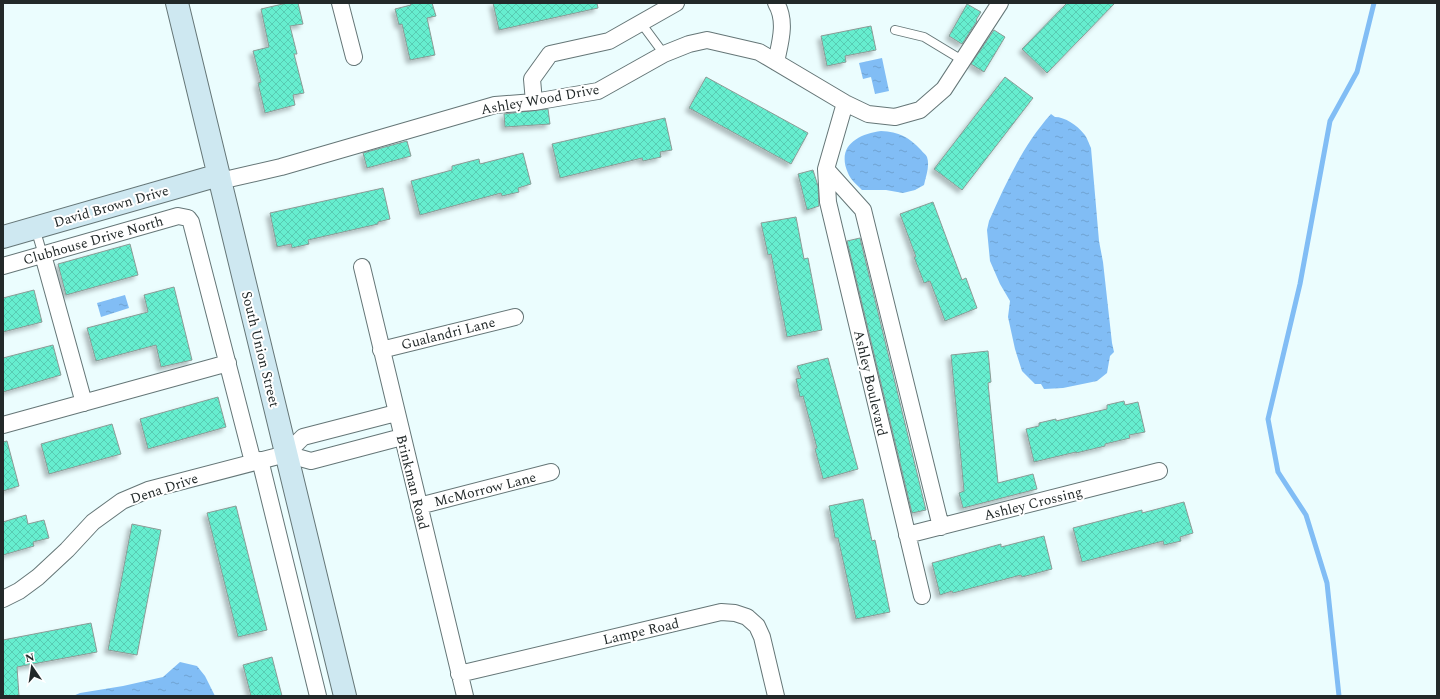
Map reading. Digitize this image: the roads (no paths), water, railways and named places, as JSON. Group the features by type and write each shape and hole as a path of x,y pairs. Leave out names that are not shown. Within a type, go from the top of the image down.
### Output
{"street":[{"name":"South Union Street","path":"177,3 345,696"},
{"path":"340,3 354,57"},
{"path":"534,102 532,80 550,54 609,41 676,3"},
{"path":"776,3 781,10 782,25 776,62"},
{"name":"Ashley Wood Drive","path":"219,178 281,167 495,105 534,102 598,91 664,54 689,44 707,40 759,52 846,103 868,114 895,117 920,110 944,89 1000,3"},
{"name":"Ashley Boulevard","path":"846,103 826,169 828,202 922,596"},
{"path":"826,169 863,210 941,527"},
{"name":"David Brown Drive","path":"3,237 219,178"},
{"name":"Clubhouse Drive North","path":"3,266 178,216 188,218 191,222 228,363"},
{"path":"43,255 84,403"},
{"name":"Brinkman Road","path":"362,267 465,696"},
{"name":"Gualandri Lane","path":"381,350 514,317"},
{"path":"3,425 228,363 256,461 318,696"},
{"path":"286,454 304,437 396,413"},
{"path":"286,454 311,461 402,437"},
{"name":"Dena Drive","path":"3,599 19,591 38,577 94,522 122,501 148,490 286,454"},
{"name":"Ashley Crossing","path":"907,535 1160,470"},
{"name":"McMorrow Lane","path":"419,506 552,472"},
{"name":"Lampe Road","path":"459,674 721,612 735,613 747,617 757,626 762,637 775,692"}],"lane":[{"path":"641,23 664,54"},
{"path":"895,30 924,37 962,60"},
{"path":"35,228 43,255"}],"water":[{"path":"882,58 889,91 875,94 871,77 863,79 859,63"},
{"path":"1051,114 1055,117 1071,122 1085,135 1091,148 1099,241 1114,352 1110,356 1107,373 1097,381 1063,388 1044,389 1041,384 1035,384 1022,371 1015,349 1008,317 1010,301 1000,284 990,261 987,230 989,221 1016,165 1032,138"},
{"path":"881,131 903,136 917,145 926,155 928,167 924,185 915,190 903,193 886,190 862,190 852,180 845,164 847,149 857,138"},
{"path":"125,295 129,308 101,317 97,303"},
{"path":"180,662 197,666 205,676 215,696 73,696 80,693 123,686 163,677"}],"waterway":[{"path":"1339,696 1327,583 1306,515 1278,472 1268,419 1300,284 1330,121 1357,72 1374,3"}]}
